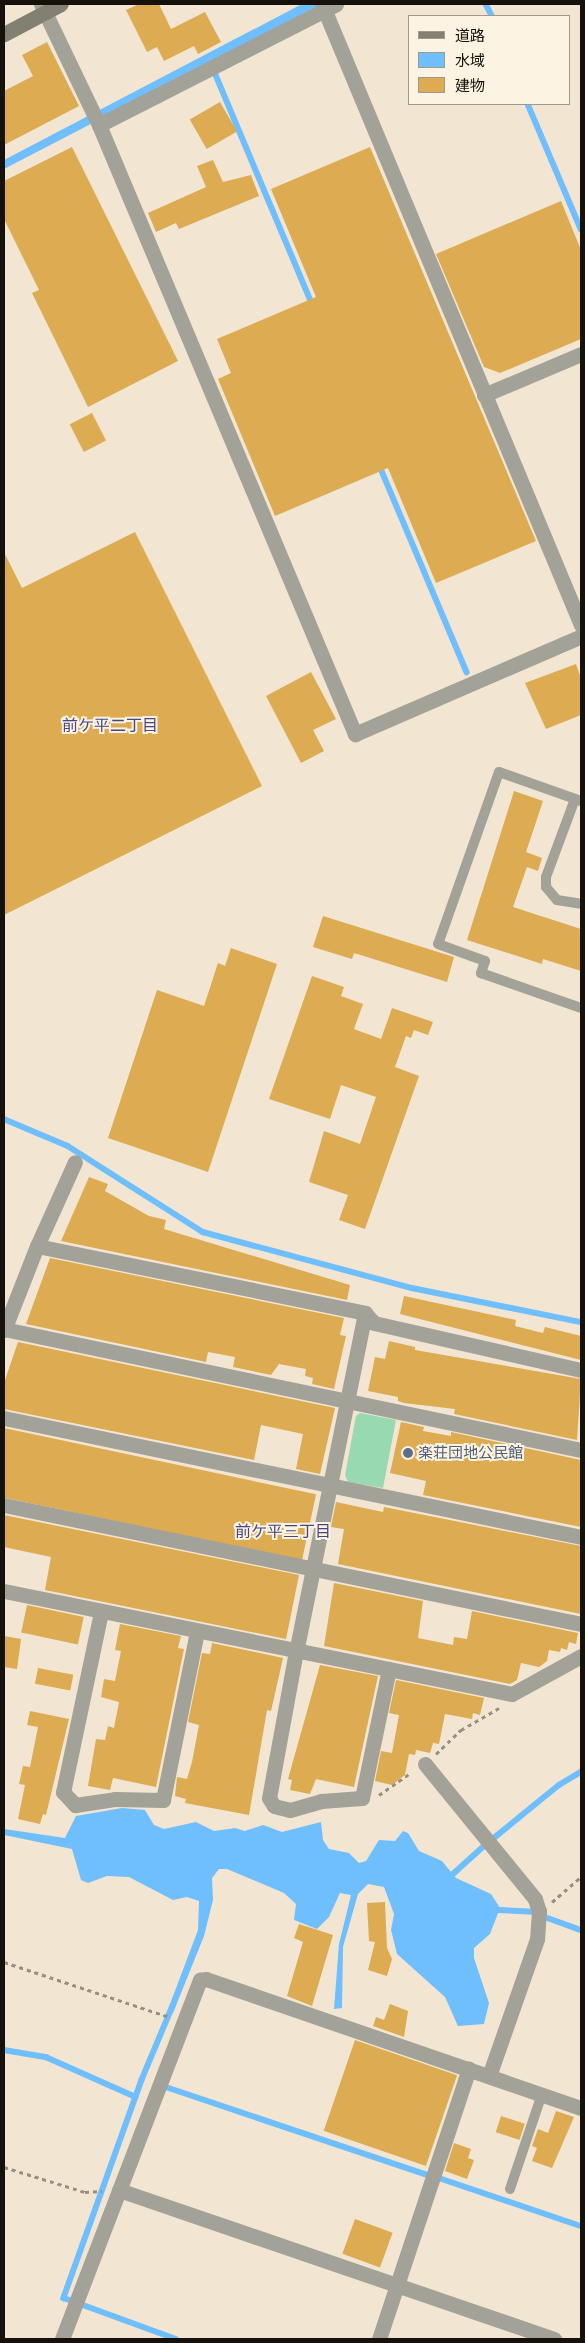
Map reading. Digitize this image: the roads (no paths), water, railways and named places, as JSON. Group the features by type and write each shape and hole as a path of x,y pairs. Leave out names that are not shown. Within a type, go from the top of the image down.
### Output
{"main road":[{"path":"4,34 43,8 61,4"}],"street":[{"path":"99,126 327,6 484,395 581,625"},
{"path":"43,8 99,126 355,734 581,636"},
{"path":"484,395 581,354"},
{"path":"74,1162 37,1246 4,1330 581,1450"},
{"path":"37,1246 365,1313 374,1323 581,1370"},
{"path":"365,1313 296,1651 269,1798 274,1806 290,1810 321,1801 362,1798 389,1669"},
{"path":"4,1418 581,1537"},
{"path":"4,1505 581,1624"},
{"path":"4,1591 512,1694 581,1656"},
{"path":"101,1612 63,1792 76,1805 115,1799 163,1800 197,1631"},
{"path":"425,1764 535,1899 539,1911 537,1939 489,2076"},
{"path":"62,2339 200,1980 206,1979 581,2108"},
{"path":"379,2339 469,2069"},
{"path":"119,2190 554,2339"}],"lane":[{"path":"581,904 557,900 546,887 546,877 578,800 499,772 438,944 485,961 481,973 581,1008"},
{"path":"510,2189 542,2094"}],"water":[{"path":"302,4 322,4 4,169 4,160"},
{"path":"122,1808 145,1810 154,1825 164,1829 196,1822 214,1831 235,1828 245,1831 263,1825 282,1832 321,1822 323,1840 329,1849 349,1853 359,1863 366,1861 379,1840 395,1841 403,1831 408,1833 419,1851 442,1861 456,1878 491,1894 500,1908 490,1934 474,1948 474,1958 489,2003 484,2024 458,2026 445,1997 397,1954 391,1930 394,1914 384,1887 368,1884 358,1894 343,1947 342,2008 334,2009 339,1944 351,1895 340,1893 329,1917 317,1929 294,1920 296,1904 284,1893 227,1869 219,1869 212,1878 213,1900 204,1936 173,2013 167,2012 198,1930 199,1901 187,1897 173,1900 129,1877 107,1876 88,1883 81,1880 72,1849 4,1835 4,1829 65,1838 76,1816"}],"waterway":[{"path":"486,4 492,15"},
{"path":"216,75 313,306"},
{"path":"528,105 581,229"},
{"path":"379,464 467,672"},
{"path":"4,1119 68,1146 203,1232 412,1288 581,1322"},
{"path":"494,1838 559,1785 581,1772"},
{"path":"453,1874 483,1847"},
{"path":"499,1910 533,1912"},
{"path":"545,1917 581,1930"},
{"path":"173,2006 142,2080 64,2298 176,2339"},
{"path":"4,2050 46,2057 136,2097"},
{"path":"166,2087 428,2175"},
{"path":"439,2178 581,2226"}],"place":[{"name":"楽荘団地公民館","path":"408,1453"}],"district":[{"name":"前ケ平二丁目","path":"110,725"},
{"name":"前ケ平三丁目","path":"283,1531"}]}
